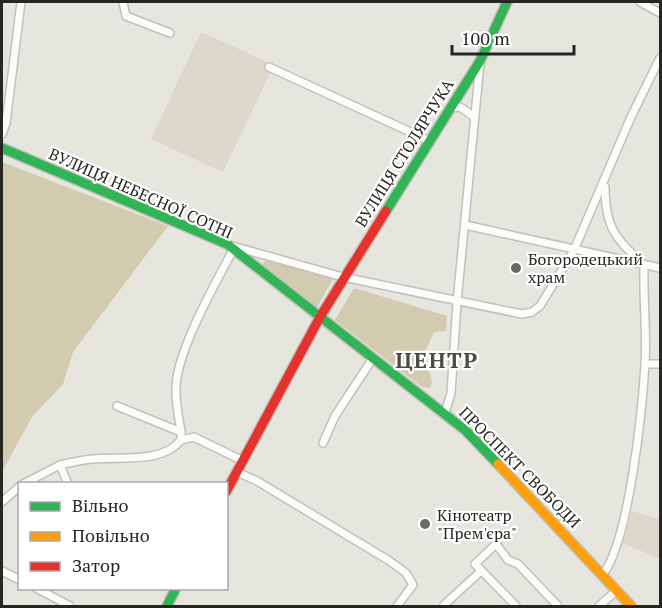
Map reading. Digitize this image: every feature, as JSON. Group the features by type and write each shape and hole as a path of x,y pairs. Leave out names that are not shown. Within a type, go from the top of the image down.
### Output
{"main road":[{"name":"ВУЛИЦЯ СТОЛЯРЧУКА","path":"228,488 343,277 480,61 507,2"},
{"name":"ВУЛИЦЯ НЕБЕСНОЇ СОТНІ","path":"2,148 230,247 320,317"},
{"name":"ПРОСПЕКТ СВОБОДИ","path":"320,317 465,430 603,574 615,592 631,606"},
{"path":"167,606 175,590"}],"street":[{"path":"2,134 6,123 21,2"},
{"path":"123,2 126,16 170,33"},
{"path":"640,2 660,13"},
{"path":"25,482 60,465 92,459 138,458 173,449 181,436 176,386 182,362 230,247 343,277 457,302 522,314 532,312 540,306 574,250 605,183 631,117 660,58"},
{"path":"445,413 451,393 473,116 480,61"},
{"path":"269,67 430,141"},
{"path":"450,108 459,107 473,116"},
{"path":"603,574 613,562 628,502 645,364 644,264 616,240 605,213 605,183"},
{"path":"465,225 660,268"},
{"path":"323,443 335,416 373,358"},
{"path":"645,364 660,364"},
{"path":"117,406 181,436 194,438 243,461"},
{"path":"60,465 68,482"},
{"path":"237,472 257,481 406,573 413,585 397,606"},
{"path":"2,502 18,488"},
{"path":"516,606 475,564 496,544 558,606"},
{"path":"2,571 18,579"},
{"path":"444,605 481,571"},
{"path":"40,590 70,606"},
{"path":"599,606 615,592"}],"shaded area":[{"path":"201,32 274,65 223,172 151,139"},
{"path":"2,162 168,226 73,352 63,384 32,417 2,472"},
{"path":"266,259 333,279 317,307 262,266"},
{"path":"354,288 447,316 446,331 434,332 419,365 430,373 432,383 430,388 422,387 335,320"},
{"path":"632,511 658,519 660,513 660,559 623,543"}],"traffic: fast":[{"path":"386,211 480,61 507,2"},
{"path":"2,148 227,244 465,430 498,464"},
{"path":"167,606 175,590"}],"traffic: slow":[{"path":"498,464 631,606"}],"traffic: jam":[{"path":"228,488 320,317 386,211"}],"place":[{"name":"Богородецький храм","path":"516,268"},
{"name":"Кінотеатр \"Прем'єра\"","path":"425,524"}],"district":[{"name":"ЦЕНТР","path":"437,359"}]}
